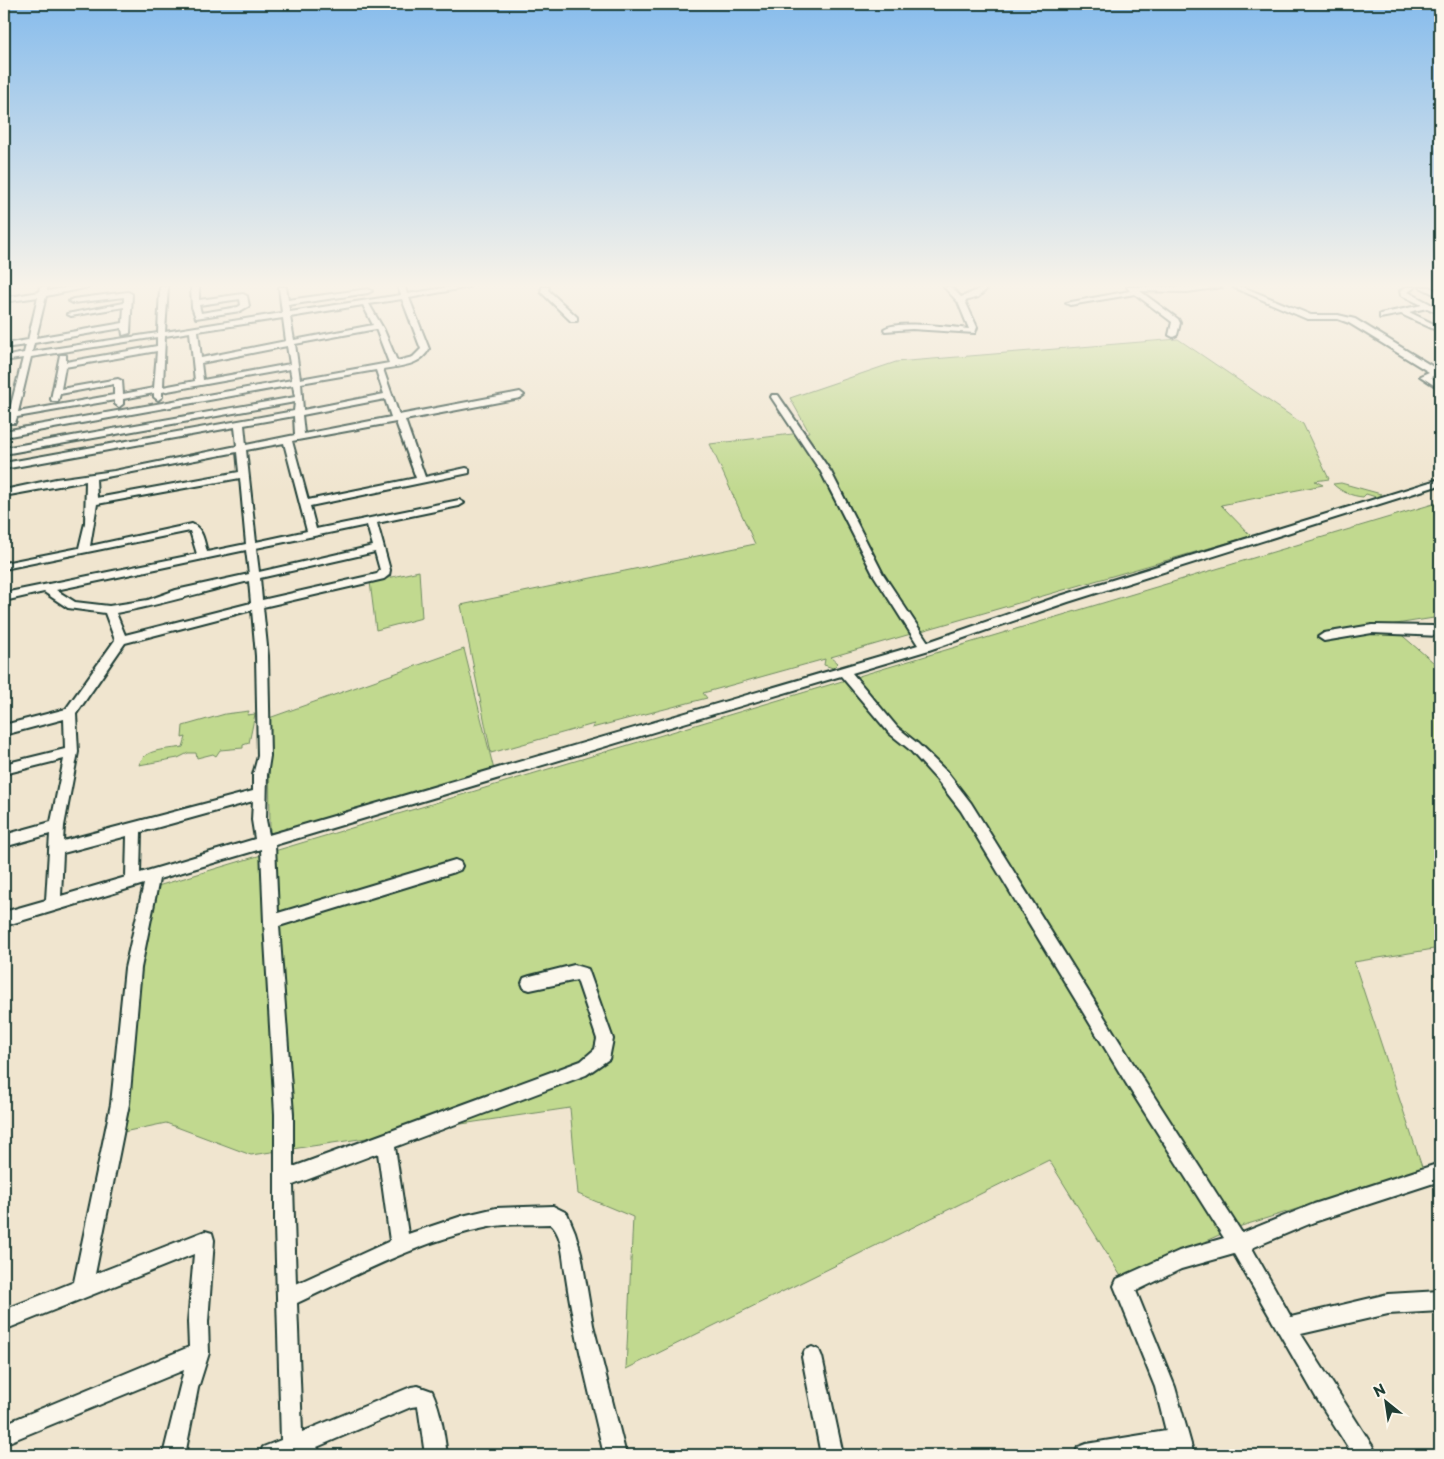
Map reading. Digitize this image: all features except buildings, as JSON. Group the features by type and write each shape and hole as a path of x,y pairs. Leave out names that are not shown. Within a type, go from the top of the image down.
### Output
{"street":[{"path":"4,360 28,355"},
{"path":"28,355 7,433 5,453 158,423 299,399"},
{"path":"54,408 63,355"},
{"path":"62,365 120,355"},
{"path":"158,438 161,355"},
{"path":"197,355 199,382"},
{"path":"197,360 222,355"},
{"path":"292,355 299,399 300,437"},
{"path":"390,355 394,365"},
{"path":"7,433 379,368 417,359 422,355"},
{"path":"1408,355 1435,372 1434,374 1424,376 1440,387"},
{"path":"4,418 294,366"},
{"path":"379,368 421,480"},
{"path":"57,392 116,381 119,383 118,414"},
{"path":"4,493 56,482 162,465 241,448 520,395"},
{"path":"4,466 388,396"},
{"path":"775,397 826,472 878,574 925,647"},
{"path":"239,424 263,684 264,756 260,775 259,820 265,840 280,1031 284,1114 286,1298 292,1445"},
{"path":"287,440 312,533"},
{"path":"304,504 466,470"},
{"path":"92,502 244,474"},
{"path":"84,550 90,523 92,502 91,477"},
{"path":"4,919 265,840 925,647 1064,599 1440,482"},
{"path":"4,597 458,503"},
{"path":"53,905 58,826 72,752 70,713 121,640 257,605 380,577 385,573 385,570 371,521"},
{"path":"4,566 192,527 197,533 203,555"},
{"path":"45,588 72,605 109,610 149,603 176,594 379,548"},
{"path":"109,610 121,640"},
{"path":"1324,637 1372,629 1432,630 1440,634"},
{"path":"844,671 893,730 913,746 942,776 966,807 1008,872 1029,911 1256,1271 1286,1328 1324,1392 1365,1455"},
{"path":"4,730 70,713"},
{"path":"4,769 72,752"},
{"path":"56,849 260,794"},
{"path":"4,841 58,826"},
{"path":"133,881 134,827"},
{"path":"271,922 455,866"},
{"path":"83,1287 120,1104 133,968 153,875"},
{"path":"285,1179 586,1067 603,1053 605,1039 583,974 574,972 530,983"},
{"path":"385,1142 400,1246"},
{"path":"1086,1455 1181,1448 1165,1387 1124,1286 1179,1260 1238,1244 1314,1213 1440,1172"},
{"path":"286,1298 400,1246 490,1218 553,1215 560,1220 566,1232 572,1253 583,1325 615,1455"},
{"path":"4,1320 205,1240 198,1322 200,1353 188,1388 174,1455"},
{"path":"1286,1328 1388,1304 1440,1301"},
{"path":"4,1434 200,1353"},
{"path":"812,1357 832,1455"},
{"path":"272,1455 292,1445 418,1396 425,1398 430,1409 436,1455"},
{"path":"292,1445 311,1455"}],"green space":[{"path":"981,355 1202,355 1303,424 1329,479 1315,481 1323,485 1221,505 1251,536 831,657 838,663 833,668 824,665 825,659 703,693 707,698 592,728 594,724 491,753 461,605 755,544 710,444 809,432 790,398 896,362"},
{"path":"1341,483 1381,494 1376,497 1366,494 1363,497 1355,496 1333,484"},
{"path":"1440,502 1440,617 1390,625 1440,668 1440,948 1354,962 1423,1170 1235,1228 1122,1278 1049,1160 626,1369 633,1217 578,1194 570,1108 251,1155 166,1123 109,1135 151,888"},
{"path":"419,571 422,618 376,630 370,582"},
{"path":"464,649 495,774 270,833 269,718"},
{"path":"249,711 247,715 255,714 249,743 243,745 243,748 220,750 216,756 213,754 197,758 196,753 188,753 178,758 139,765 146,755 157,751 183,747 186,737 182,738 183,726 225,714"}]}
